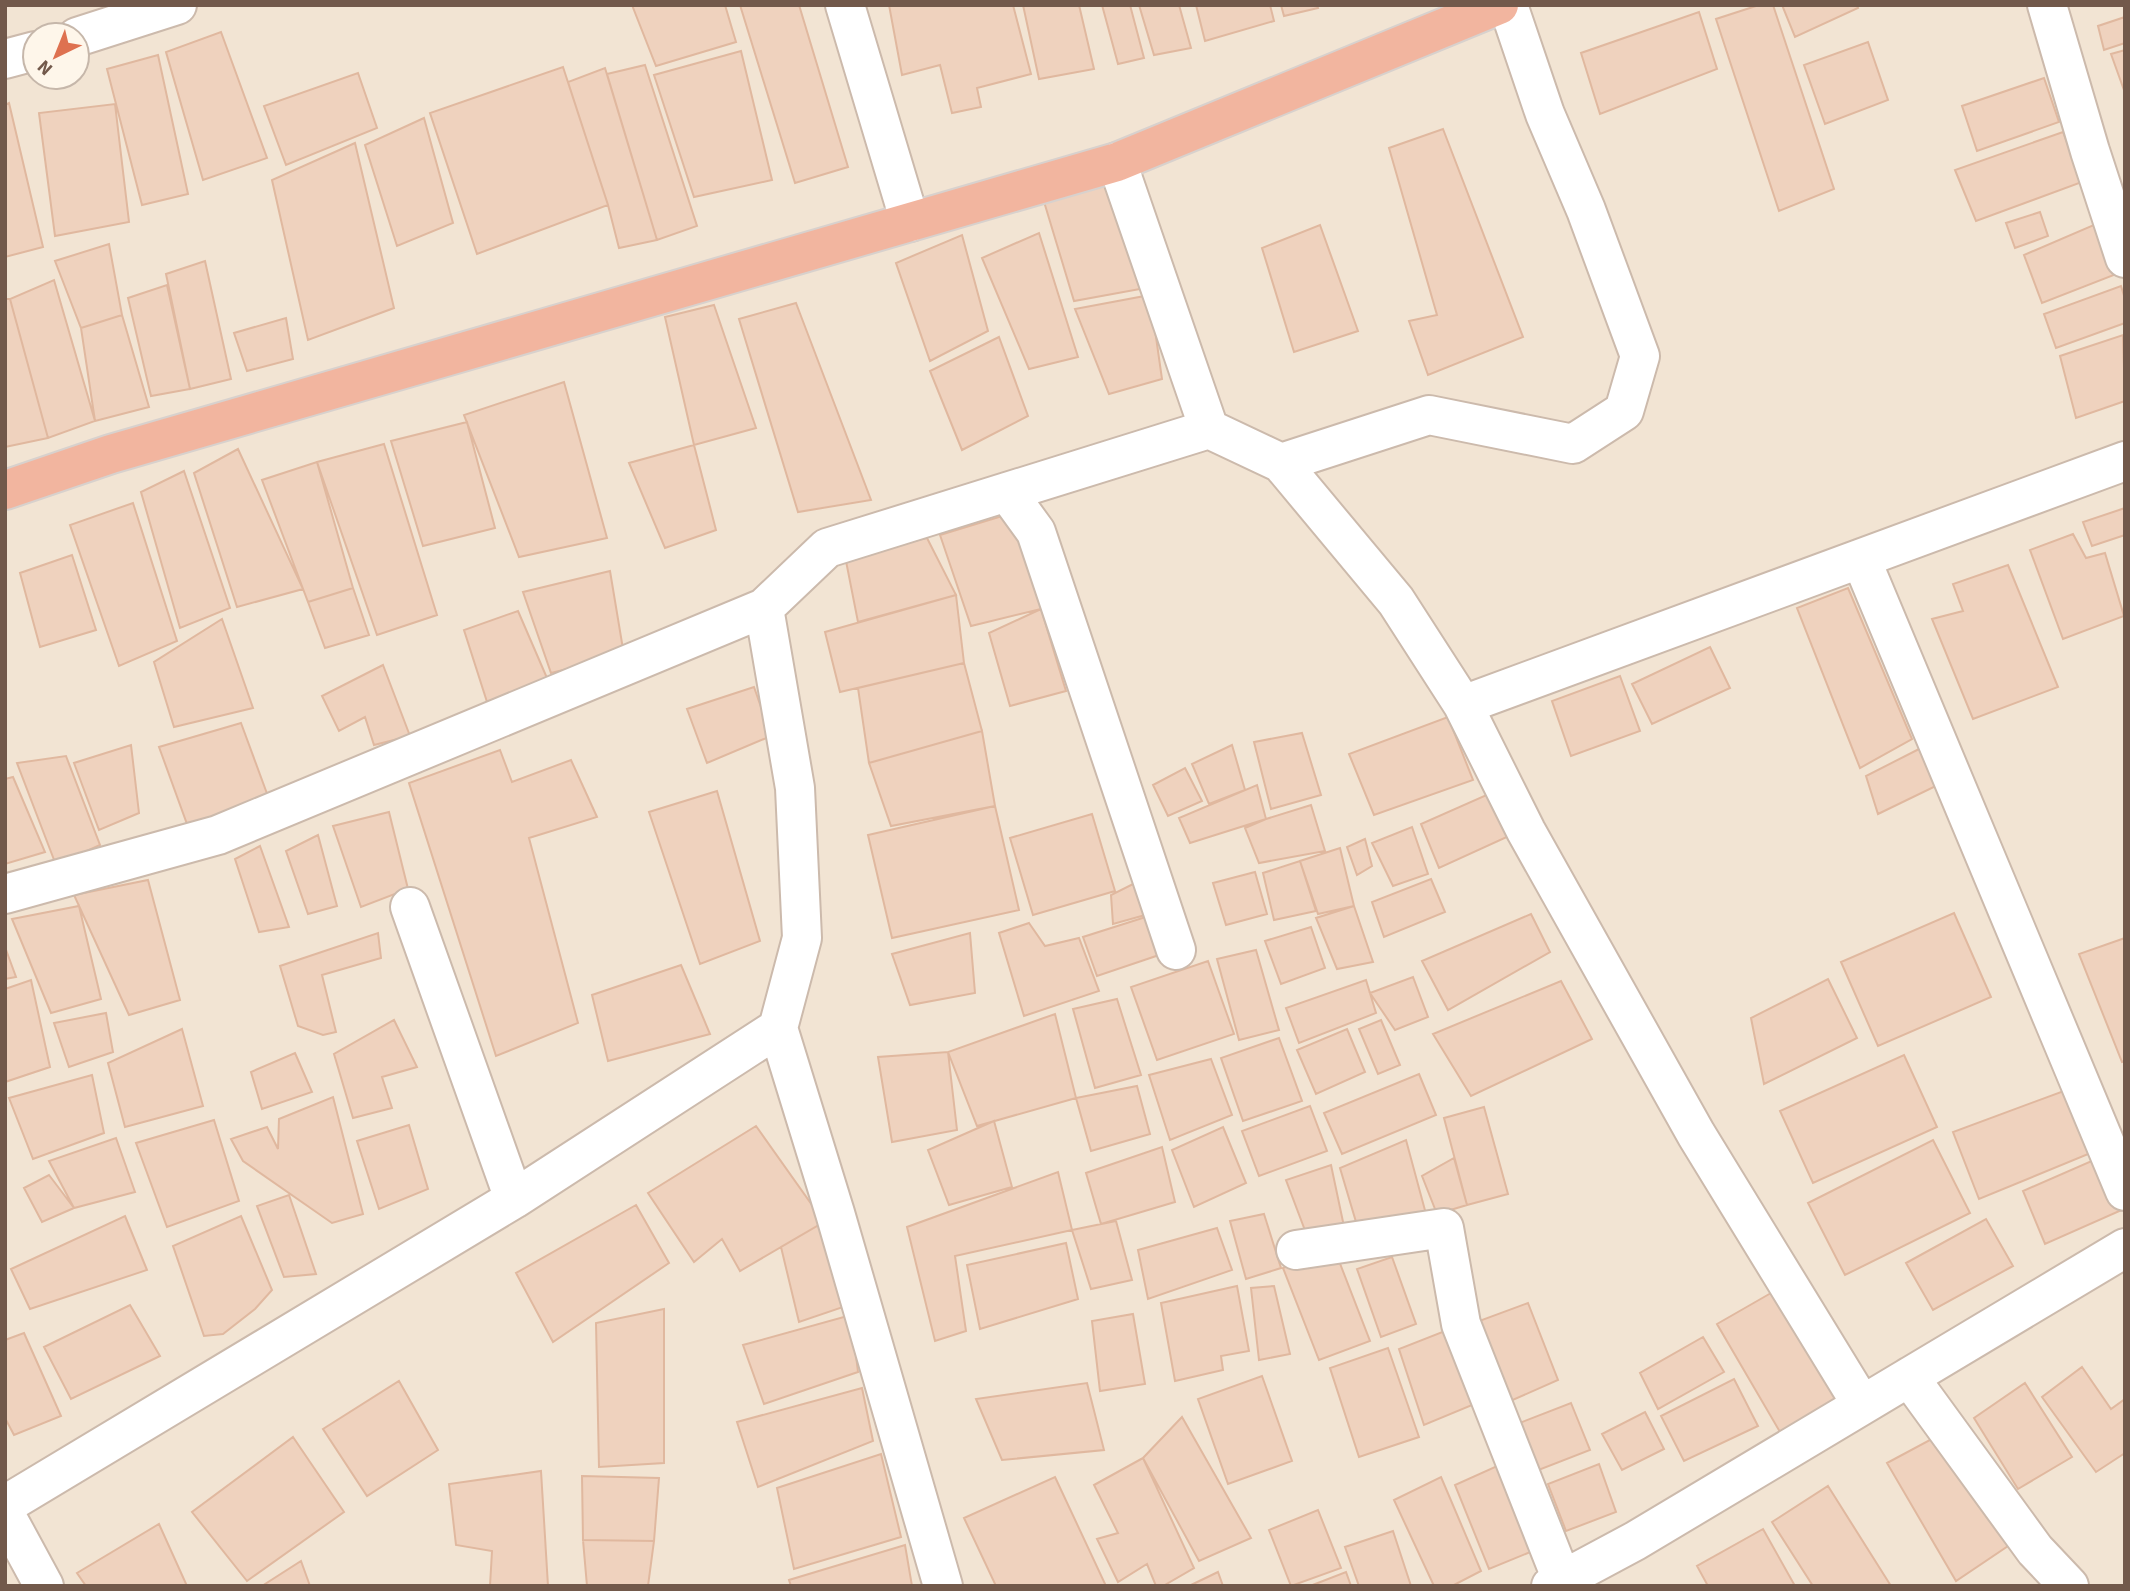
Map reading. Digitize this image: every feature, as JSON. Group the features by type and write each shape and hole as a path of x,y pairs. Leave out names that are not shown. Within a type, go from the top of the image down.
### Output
{"highway":[{"path":"5,490 111,454 1117,162 1499,5"}],"street":[{"path":"845,5 910,222"},
{"path":"1281,463 1429,415 1573,444 1624,411 1640,356 1586,210 1545,114 1508,5"},
{"path":"2047,5 2125,258"},
{"path":"91,32 159,8"},
{"path":"1117,162 1209,429"},
{"path":"5,894 218,835 764,608 827,548 1209,429 1281,463 1396,601 1463,705 1526,831 1696,1134 1861,1405"},
{"path":"1463,705 2125,461"},
{"path":"1007,492 1036,532 1176,950"},
{"path":"1861,559 2125,1191"},
{"path":"764,608 795,788 802,939 778,1028 835,1213 943,1586"},
{"path":"410,907 514,1199"},
{"path":"5,1505 514,1199 778,1028"},
{"path":"1296,1250 1444,1228 1461,1324 1557,1583 1635,1541 2125,1248"},
{"path":"1909,1377 2035,1550 2069,1586"},
{"path":"5,1514 44,1586"}],"shaded area":[{"path":"5,5 2125,5 2125,1586 5,1586"}],"building":[{"path":"632,5 725,5 736,42 656,66"},
{"path":"740,5 799,5 848,167 795,183"},
{"path":"889,5 1013,5 1031,74 977,88 981,107 952,113 940,65 902,75"},
{"path":"1023,5 1079,5 1094,69 1039,79"},
{"path":"1102,5 1130,5 1144,58 1118,64"},
{"path":"1139,5 1179,5 1191,48 1154,55"},
{"path":"1196,5 1270,5 1274,21 1205,41"},
{"path":"1281,5 1317,5 1318,8 1284,16"},
{"path":"1759,5 1773,5 1834,189 1779,211 1716,19"},
{"path":"1782,5 1857,5 1858,8 1795,37"},
{"path":"1699,12 1717,69 1600,114 1581,53"},
{"path":"2125,17 2125,43 2104,50 2098,26"},
{"path":"221,32 267,158 203,180 166,52"},
{"path":"1868,42 1888,100 1825,124 1804,65"},
{"path":"2125,50 2125,93 2111,54"},
{"path":"741,51 772,180 694,197 654,75"},
{"path":"158,55 188,194 142,205 107,69"},
{"path":"645,65 697,226 657,240 607,74"},
{"path":"563,67 608,205 477,254 430,113"},
{"path":"605,68 657,240 619,248 608,205 568,82"},
{"path":"358,73 377,128 286,165 264,106"},
{"path":"2044,78 2059,122 1977,151 1962,106"},
{"path":"9,103 43,247 5,257 5,105"},
{"path":"115,104 129,222 55,236 39,113"},
{"path":"424,118 453,223 397,246 365,145"},
{"path":"1443,129 1523,337 1428,375 1409,321 1437,315 1389,148"},
{"path":"2063,132 2082,182 1976,221 1955,170"},
{"path":"355,143 394,308 308,340 272,180"},
{"path":"1107,181 1140,289 1074,301 1042,195"},
{"path":"2040,212 2048,236 2015,248 2006,223"},
{"path":"2103,221 2119,273 2042,303 2024,255"},
{"path":"1320,225 1358,331 1294,352 1262,248"},
{"path":"1039,233 1078,357 1029,369 982,258"},
{"path":"962,235 988,331 930,361 896,263"},
{"path":"109,244 122,315 81,328 55,261"},
{"path":"205,261 231,379 190,389 166,274"},
{"path":"54,280 95,421 48,438 10,299"},
{"path":"167,285 190,389 151,396 128,298"},
{"path":"2121,286 2125,299 2125,323 2056,348 2044,314"},
{"path":"1150,295 1162,379 1109,394 1075,309"},
{"path":"5,299 10,299 48,438 5,447"},
{"path":"796,303 871,500 798,512 739,319"},
{"path":"714,305 756,428 694,445 665,317"},
{"path":"122,315 149,407 95,421 81,328"},
{"path":"286,318 293,359 247,371 234,333"},
{"path":"2123,335 2125,401 2076,418 2060,356"},
{"path":"999,337 1028,416 962,450 930,371"},
{"path":"564,382 607,538 519,557 464,415"},
{"path":"467,422 495,528 423,546 391,441"},
{"path":"384,444 437,615 377,635 317,462"},
{"path":"694,445 716,530 665,548 629,463"},
{"path":"238,449 303,589 237,607 194,473"},
{"path":"317,462 353,588 308,602 262,480"},
{"path":"184,471 230,608 180,628 141,492"},
{"path":"133,503 177,641 119,666 70,525"},
{"path":"2125,508 2125,535 2092,546 2083,522"},
{"path":"1019,511 1041,609 971,626 940,535"},
{"path":"2073,534 2086,558 2105,553 2124,616 2063,639 2030,550"},
{"path":"927,538 956,595 858,622 845,556"},
{"path":"72,555 96,630 40,647 20,573"},
{"path":"2008,565 2058,687 1973,719 1932,619 1963,611 1953,584"},
{"path":"610,571 624,655 551,673 523,592"},
{"path":"353,588 369,635 325,648 308,602"},
{"path":"1848,588 1912,739 1860,768 1797,608"},
{"path":"956,595 964,663 840,692 825,632"},
{"path":"1041,609 1066,691 1010,706 989,633"},
{"path":"518,611 550,685 488,705 464,630"},
{"path":"222,619 253,708 174,727 154,662"},
{"path":"1710,647 1730,688 1652,724 1632,684"},
{"path":"964,663 982,731 869,763 858,688"},
{"path":"383,665 410,736 374,745 365,717 339,731 322,696"},
{"path":"1620,676 1640,731 1571,756 1552,701"},
{"path":"754,687 771,736 707,763 687,709"},
{"path":"1448,717 1473,780 1374,815 1349,754"},
{"path":"241,723 269,799 187,824 159,747"},
{"path":"982,731 995,806 891,826 869,763"},
{"path":"1302,733 1321,795 1271,809 1254,742"},
{"path":"131,745 139,813 99,830 74,763"},
{"path":"1232,745 1245,790 1209,804 1192,764"},
{"path":"1925,746 1940,784 1878,814 1866,776"},
{"path":"500,750 512,782 571,760 597,817 529,838 578,1023 496,1056 409,783"},
{"path":"66,756 100,845 56,865 17,763"},
{"path":"1185,768 1202,801 1168,816 1153,785"},
{"path":"13,777 45,852 5,864 5,779"},
{"path":"1257,785 1266,819 1190,843 1179,818"},
{"path":"717,791 760,941 700,964 649,812"},
{"path":"1491,793 1509,836 1439,868 1421,824"},
{"path":"1311,805 1325,851 1259,863 1245,828"},
{"path":"995,806 1019,910 892,938 868,835"},
{"path":"389,812 408,889 361,907 333,826"},
{"path":"1092,814 1115,891 1033,915 1010,838"},
{"path":"1412,827 1428,874 1393,886 1372,843"},
{"path":"318,835 337,906 308,914 286,851"},
{"path":"1365,839 1372,866 1357,875 1347,847"},
{"path":"260,846 289,927 259,932 235,859"},
{"path":"1340,848 1354,906 1318,914 1300,861"},
{"path":"1300,861 1316,911 1274,920 1263,873"},
{"path":"1255,872 1267,914 1226,925 1213,883"},
{"path":"1147,877 1156,912 1113,924 1111,895"},
{"path":"1431,879 1445,912 1384,937 1372,902"},
{"path":"148,880 180,1000 129,1015 74,895"},
{"path":"79,906 101,999 51,1013 12,919"},
{"path":"1354,906 1373,962 1337,969 1316,918"},
{"path":"1954,913 1991,997 1878,1046 1841,962"},
{"path":"1155,914 1165,953 1097,976 1083,937"},
{"path":"1531,914 1550,952 1448,1010 1422,961"},
{"path":"1029,923 1045,946 1079,938 1099,991 1024,1016 999,933"},
{"path":"1311,927 1325,968 1281,984 1265,941"},
{"path":"378,933 381,958 322,975 336,1032 323,1035 298,1026 280,966"},
{"path":"970,933 975,993 910,1005 892,954"},
{"path":"2125,938 2125,1061 2122,1062 2079,954"},
{"path":"5,947 16,977 5,979"},
{"path":"1256,950 1279,1030 1239,1040 1217,959"},
{"path":"1208,961 1234,1034 1157,1060 1131,987"},
{"path":"681,965 710,1034 608,1061 592,995"},
{"path":"1413,977 1428,1017 1395,1030 1370,993"},
{"path":"1828,979 1857,1038 1764,1084 1751,1018"},
{"path":"31,980 50,1067 5,1082 5,989"},
{"path":"1366,980 1376,1013 1299,1043 1286,1008"},
{"path":"1561,981 1592,1039 1471,1096 1433,1034"},
{"path":"1117,999 1141,1075 1095,1088 1073,1009"},
{"path":"106,1013 113,1052 69,1067 54,1023"},
{"path":"1055,1014 1076,1098 977,1126 948,1052"},
{"path":"394,1020 417,1067 382,1077 392,1108 353,1118 334,1054"},
{"path":"1381,1020 1400,1065 1378,1074 1359,1029"},
{"path":"182,1029 203,1106 125,1127 108,1063"},
{"path":"1347,1029 1365,1072 1316,1094 1297,1050"},
{"path":"1279,1038 1302,1101 1243,1121 1221,1058"},
{"path":"948,1052 957,1130 892,1142 878,1057"},
{"path":"295,1053 312,1092 262,1109 251,1072"},
{"path":"1904,1055 1937,1127 1813,1183 1780,1111"},
{"path":"1211,1059 1232,1115 1170,1140 1149,1075"},
{"path":"1419,1074 1436,1115 1342,1154 1324,1113"},
{"path":"92,1075 104,1133 33,1159 9,1098"},
{"path":"1137,1086 1150,1134 1091,1151 1076,1098"},
{"path":"2072,1088 2098,1150 1979,1199 1953,1132"},
{"path":"333,1097 363,1214 332,1223 243,1161 231,1139 267,1127 278,1149 279,1119"},
{"path":"1310,1106 1327,1151 1259,1176 1242,1131"},
{"path":"1484,1107 1508,1194 1467,1205 1444,1118"},
{"path":"214,1120 239,1201 167,1227 136,1143"},
{"path":"994,1121 1012,1187 949,1205 928,1150"},
{"path":"409,1125 428,1189 379,1209 357,1141"},
{"path":"756,1126 824,1222 740,1271 722,1239 694,1262 648,1193"},
{"path":"1223,1127 1246,1183 1194,1207 1172,1150"},
{"path":"116,1138 135,1192 74,1208 49,1161"},
{"path":"1406,1140 1426,1214 1359,1232 1340,1168"},
{"path":"1933,1140 1970,1213 1845,1275 1808,1203"},
{"path":"1162,1147 1175,1202 1101,1224 1086,1173"},
{"path":"2103,1156 2124,1209 2045,1244 2023,1191"},
{"path":"1454,1158 1467,1205 1437,1214 1422,1176"},
{"path":"1331,1165 1346,1236 1309,1241 1286,1180"},
{"path":"1058,1172 1072,1230 955,1256 966,1331 935,1341 907,1227"},
{"path":"49,1175 74,1208 42,1222 24,1188"},
{"path":"289,1195 316,1274 284,1277 257,1206"},
{"path":"636,1205 669,1263 553,1342 516,1273"},
{"path":"1264,1214 1281,1268 1246,1279 1230,1221"},
{"path":"125,1216 147,1270 30,1309 11,1269"},
{"path":"241,1216 272,1290 255,1309 223,1334 204,1336 173,1246"},
{"path":"1986,1219 2013,1266 1933,1310 1906,1263"},
{"path":"1116,1221 1132,1280 1091,1289 1072,1230"},
{"path":"824,1222 852,1304 799,1322 781,1247"},
{"path":"1217,1228 1232,1270 1148,1299 1138,1250"},
{"path":"1066,1243 1078,1299 980,1329 967,1265"},
{"path":"1334,1248 1370,1341 1319,1360 1283,1268"},
{"path":"1392,1257 1416,1324 1381,1337 1357,1269"},
{"path":"1237,1286 1249,1351 1221,1356 1223,1370 1175,1381 1161,1303"},
{"path":"1274,1286 1290,1354 1259,1360 1251,1288"},
{"path":"1778,1289 1841,1397 1780,1432 1717,1324"},
{"path":"1528,1303 1558,1380 1499,1406 1471,1324"},
{"path":"130,1305 160,1356 71,1399 44,1347"},
{"path":"664,1309 664,1463 599,1467 596,1323"},
{"path":"1133,1314 1145,1384 1100,1391 1092,1321"},
{"path":"851,1315 858,1372 764,1404 743,1345"},
{"path":"1450,1329 1477,1403 1424,1425 1399,1349"},
{"path":"24,1333 61,1416 14,1435 5,1418 5,1340"},
{"path":"1703,1337 1724,1372 1658,1409 1640,1373"},
{"path":"1388,1348 1419,1437 1359,1457 1330,1368"},
{"path":"2082,1367 2111,1409 2125,1399 2125,1453 2096,1472 2042,1397"},
{"path":"1262,1376 1292,1461 1228,1484 1198,1399"},
{"path":"1734,1379 1758,1426 1684,1461 1661,1416"},
{"path":"399,1381 438,1450 367,1496 323,1429"},
{"path":"1087,1383 1104,1450 1002,1460 976,1399"},
{"path":"2025,1383 2072,1457 2018,1489 1974,1418"},
{"path":"862,1388 873,1441 758,1487 737,1422"},
{"path":"1571,1403 1590,1450 1536,1471 1517,1424"},
{"path":"1645,1412 1664,1449 1622,1470 1602,1434"},
{"path":"1182,1417 1251,1538 1199,1561 1143,1458"},
{"path":"1941,1434 2014,1542 1956,1581 1887,1463"},
{"path":"293,1437 344,1512 247,1581 192,1512"},
{"path":"881,1454 901,1537 794,1569 777,1488"},
{"path":"1143,1458 1194,1568 1163,1586 1156,1586 1147,1564 1118,1582 1097,1539 1118,1533 1094,1485"},
{"path":"1506,1462 1540,1548 1489,1569 1455,1485"},
{"path":"1599,1464 1616,1512 1566,1531 1548,1484"},
{"path":"541,1471 548,1586 490,1586 492,1551 456,1545 449,1484"},
{"path":"582,1476 659,1478 654,1541 583,1540"},
{"path":"1055,1477 1106,1586 996,1586 964,1518"},
{"path":"1441,1477 1481,1571 1452,1586 1434,1586 1394,1500"},
{"path":"1828,1486 1891,1586 1813,1586 1772,1522"},
{"path":"1318,1510 1341,1568 1291,1586 1269,1530"},
{"path":"159,1524 187,1586 86,1586 77,1573"},
{"path":"1763,1529 1795,1586 1708,1586 1697,1566"},
{"path":"1393,1531 1411,1586 1359,1586 1345,1547"},
{"path":"583,1540 654,1541 648,1586 587,1586"},
{"path":"905,1545 912,1586 791,1586 789,1580"},
{"path":"301,1561 310,1586 262,1586"},
{"path":"1218,1572 1223,1586 1189,1586"},
{"path":"1346,1572 1351,1586 1310,1586"}]}
